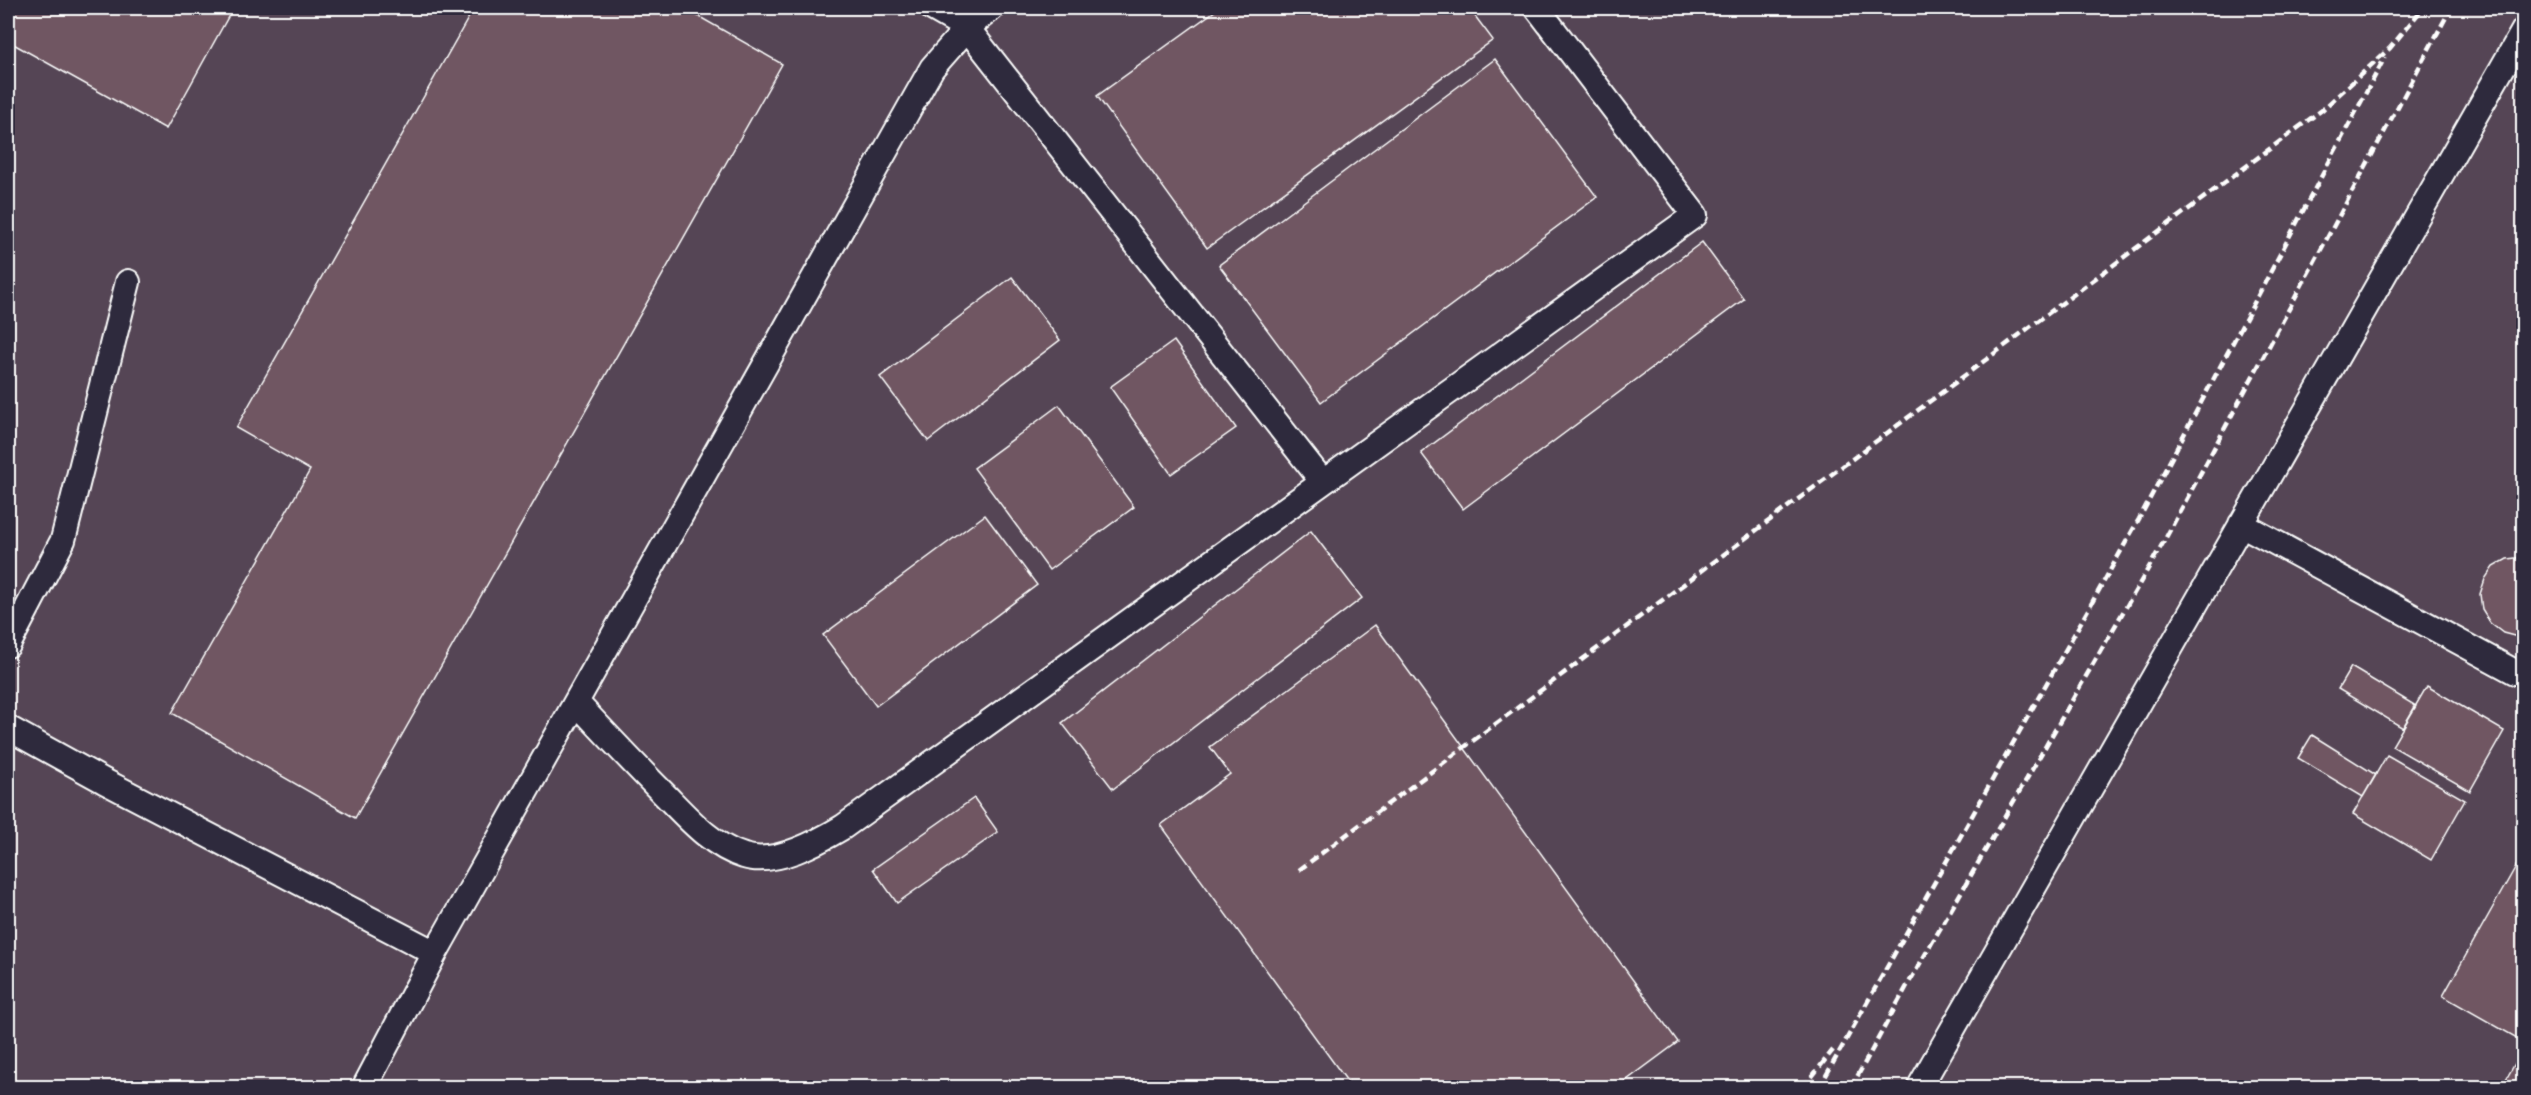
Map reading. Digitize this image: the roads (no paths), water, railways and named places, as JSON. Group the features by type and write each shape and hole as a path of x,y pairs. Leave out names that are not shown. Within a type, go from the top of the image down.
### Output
{"lane":[{"path":"932,8 967,27 1323,482"},
{"path":"364,1088 435,953 932,68 967,27 992,8"},
{"path":"576,702 654,784 715,842 746,857 779,856 812,845 843,827 1695,215 1537,8"},
{"path":"1919,1088 2523,30"},
{"path":"8,645 63,540 128,282"},
{"path":"2241,524 2515,672 2523,673"},
{"path":"8,728 435,953"}],"railway":[{"path":"1299,870 2322,110 2390,48 2423,8"},
{"path":"1851,1088 1907,986 2163,543 2451,8"},
{"path":"1819,1088 2139,519 2385,57"},
{"path":"1803,1088 1833,1050"}]}
